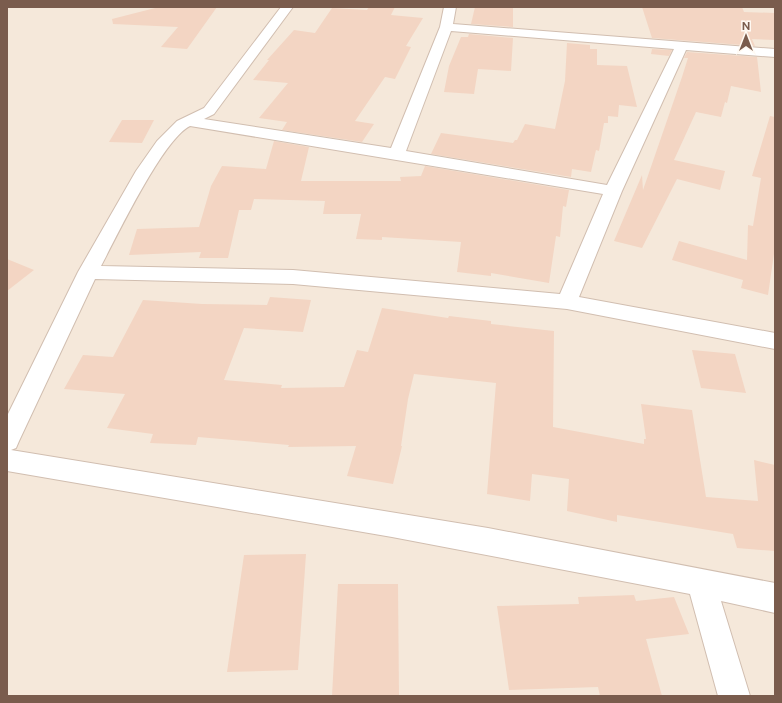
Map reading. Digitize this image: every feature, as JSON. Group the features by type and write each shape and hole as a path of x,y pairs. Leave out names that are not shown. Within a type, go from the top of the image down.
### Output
{"street":[{"path":"7,441 88,272 144,171 163,144 188,121 209,111 287,7"},
{"path":"397,154 446,27 450,7"},
{"path":"446,27 775,53"},
{"path":"568,302 613,191 682,45"},
{"path":"188,121 397,154 613,191"},
{"path":"88,272 293,277 568,302 775,341"},
{"path":"7,460 412,527 701,582 775,598"},
{"path":"701,582 734,696"}],"shaded area":[{"path":"7,7 775,7 775,696 7,696"}],"building":[{"path":"159,7 217,7 187,49 161,47 178,27 113,24 112,19"},
{"path":"369,7 395,7 391,15 423,18 406,46 411,47 395,79 385,77 355,121 374,124 362,142 282,130 287,122 259,118 288,83 253,80 269,60 267,60 294,30 315,33 332,8 367,10"},
{"path":"475,7 513,7 513,27 471,24"},
{"path":"642,7 742,7 744,12 775,13 775,40 752,39 755,46 652,38"},
{"path":"469,34 513,38 511,71 478,69 474,94 444,92 449,66 461,37 468,37"},
{"path":"567,43 590,45 590,49 597,49 597,65 627,66 637,107 619,105 618,117 608,116 608,123 604,123 599,151 596,150 591,172 572,169 571,177 431,154 441,133 513,143 517,140 525,124 555,129 565,81"},
{"path":"652,49 672,50 669,56 651,54"},
{"path":"687,52 757,57 761,92 731,86 727,103 725,102 721,117 696,112 674,160 725,171 720,190 677,179 642,248 614,241 642,175 643,190 682,77 688,58 684,58"},
{"path":"770,116 775,117 775,247 768,295 741,288 743,280 672,260 679,241 747,260 748,225 753,226 761,178 752,176"},
{"path":"122,120 154,120 142,143 109,142"},
{"path":"274,141 309,147 301,181 401,181 400,177 421,176 425,166 569,190 566,207 563,206 560,237 556,236 549,283 491,273 491,276 457,272 461,242 382,237 382,240 356,239 361,214 323,214 325,201 254,199 251,210 239,210 228,258 199,258 201,252 129,255 137,229 199,227 211,186 222,166 266,169"},
{"path":"7,259 34,270 7,291"},
{"path":"270,297 311,300 303,332 244,328 224,380 282,385 281,388 344,387 357,350 368,352 382,308 448,318 449,316 491,321 491,324 554,331 553,427 644,444 644,439 646,439 641,404 692,410 706,497 758,501 754,460 775,465 775,551 737,548 733,534 617,515 617,522 567,511 569,479 532,474 530,501 487,494 496,383 414,374 408,399 402,446 393,484 347,476 356,446 288,447 289,445 198,437 196,445 150,443 153,434 107,428 125,394 64,389 83,355 113,357 143,300 202,304 267,305"},
{"path":"692,350 735,354 746,393 701,388"},
{"path":"306,554 298,670 227,672 244,555"},
{"path":"338,584 398,584 399,696 332,696"},
{"path":"634,595 636,601 674,597 689,634 646,639 662,696 600,696 598,687 509,690 497,606 579,604 578,597"}]}
